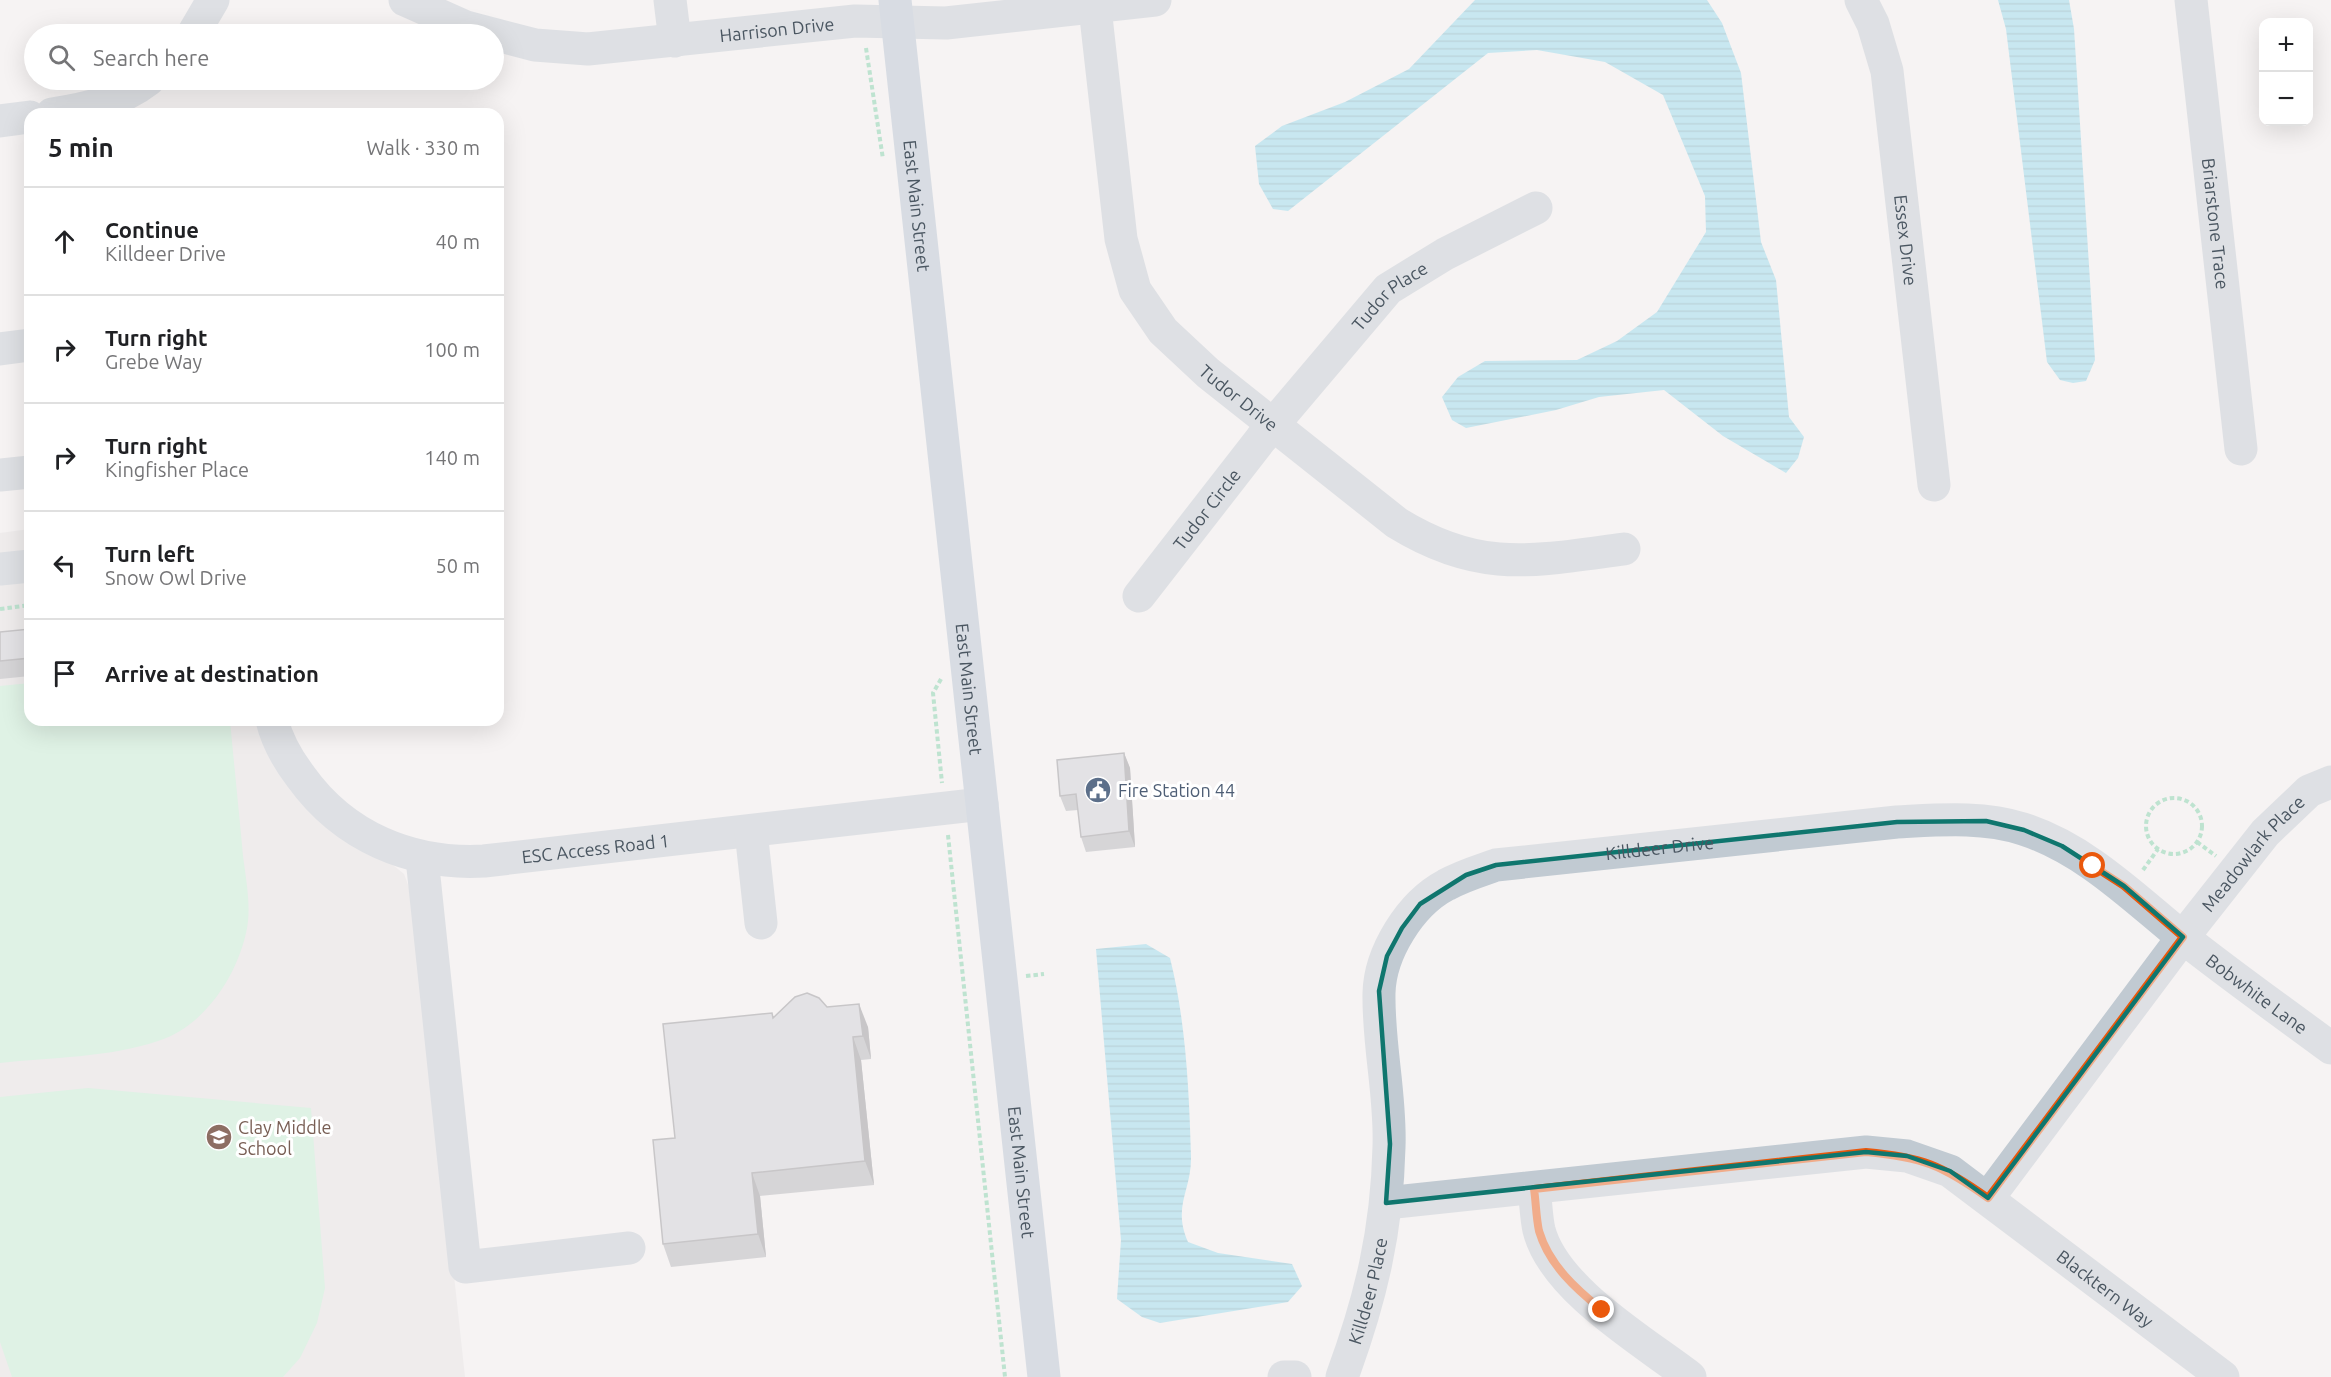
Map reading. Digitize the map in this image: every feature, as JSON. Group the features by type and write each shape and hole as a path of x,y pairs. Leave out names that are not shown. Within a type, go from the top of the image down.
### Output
{"main road":[{"name":"East Main Street","path":"896,12 1044,1377"}],"street":[{"path":"199,24 213,0"},
{"name":"Harrison Drive","path":"405,0 459,24"},
{"path":"670,0 675,40"},
{"name":"Harrison Drive","path":"504,37 535,45 588,49 855,21 896,12 946,23 1155,0"},
{"name":"Essex Drive","path":"1861,0 1873,24 1887,71 1934,485"},
{"name":"Briarstone Trace","path":"2191,0 2241,449"},
{"name":"Tudor Drive","path":"1095,8 1121,239 1136,290 1162,331 1208,373 1397,523 1445,549 1483,558 1516,561 1624,549"},
{"path":"80,108 108,102 133,90"},
{"path":"0,121 24,118"},
{"name":"Tudor Place","path":"1274,424 1388,289 1445,254 1536,208"},
{"path":"0,349 24,346"},
{"name":"Tudor Circle","path":"1139,596 1274,424"},
{"path":"0,475 24,473"},
{"path":"0,569 24,567"},
{"name":"ESC Access Road 1","path":"274,726 284,752 312,793 331,812 370,840 422,858 484,861 982,804"},
{"name":"Meadowlark Place","path":"1988,1198 2183,937 2288,808 2309,791 2331,782"},
{"name":"Killdeer Drive","path":"1386,1203 1390,1144 1379,991 1387,956 1402,928 1420,904 1443,886 1466,875 1496,865 1897,822 1951,819 1986,821 2024,830 2062,846 2124,886 2183,937"},
{"path":"751,831 761,923"},
{"path":"422,858 465,1267 629,1248"},
{"name":"Bobwhite Lane","path":"2183,937 2331,1048"},
{"name":"Blacktern Way","path":"1386,1203 1866,1152 1907,1156 1950,1171 2223,1377"},
{"path":"1534,1189 1539,1231 1562,1274 1594,1304 1690,1377"},
{"name":"Killdeer Place","path":"1342,1377 1366,1305 1384,1232 1386,1203"},
{"path":"1284,1377 1295,1377"}],"path":[{"path":"866,40 879,141"},
{"path":"0,609 24,606"},
{"path":"2169,799 2184,801 2197,810 2202,826 2197,842 2184,852 2176,854 2158,849 2149,837 2147,821 2155,807 2169,799"},
{"path":"2197,842 2220,858"},
{"path":"949,847 1005,1377"},
{"path":"2141,872 2158,849"},
{"path":"1025,976 1044,974"}],"highlighted area":[{"path":"1986,821 2024,830 2062,846 2124,886 2183,937 1988,1198 1950,1171 1907,1156 1866,1152 1386,1203 1390,1144 1379,991 1387,956 1402,928 1420,904 1466,875 1496,865 1897,822"}],"shaded area":[{"name":"Clay Middle School","path":"24,530 24,726 265,726 388,861 404,874 413,898 465,1377 0,1377 0,533"}],"green space":[{"path":"24,684 24,726 231,726 248,894 248,924 241,950 226,983 203,1013 174,1034 139,1047 119,1051 0,1063 0,686"},
{"path":"88,1088 311,1108 325,1288 317,1323 300,1358 283,1377 12,1377 0,1342 0,1097"}],"water":[{"path":"1475,0 1707,0 1722,23 1741,73 1761,242 1776,280 1789,417 1804,437 1798,458 1786,473 1723,436 1664,390 1599,397 1556,410 1466,428 1452,420 1442,397 1458,377 1485,361 1577,360 1617,341 1657,312 1706,232 1705,196 1663,95 1605,62 1537,50 1488,53 1288,211 1273,209 1259,184 1255,146 1282,126 1345,102 1409,69"},
{"path":"1998,0 2069,0 2074,29 2095,360 2086,381 2073,383 2060,380 2047,362 2006,29"},
{"path":"1146,944 1170,958 1180,1007 1188,1081 1191,1156 1191,1168 1182,1208 1188,1242 1218,1253 1292,1264 1302,1286 1288,1302 1160,1323 1142,1317 1117,1299 1121,1240 1096,949"}],"building":[{"path":"24,630 24,659 0,661 0,632"},
{"path":"1124,753 1129,831 1081,837 1076,794 1060,796 1057,760"},
{"path":"807,993 819,998 827,1007 859,1004 863,1036 853,1037 865,1161 752,1173 758,1234 663,1244 653,1140 675,1138 663,1024 772,1013 773,1018 795,997"}],"place":[{"name":"Fire Station 44","path":"1098,790"},
{"name":"Clay Middle School","path":"219,1137"}],"route":[{"path":"1602,1310 1562,1274 1550,1254 1539,1231 1534,1189 1866,1152 1907,1156 1950,1171 1988,1198 2183,937 2124,886 2093,866"}]}
